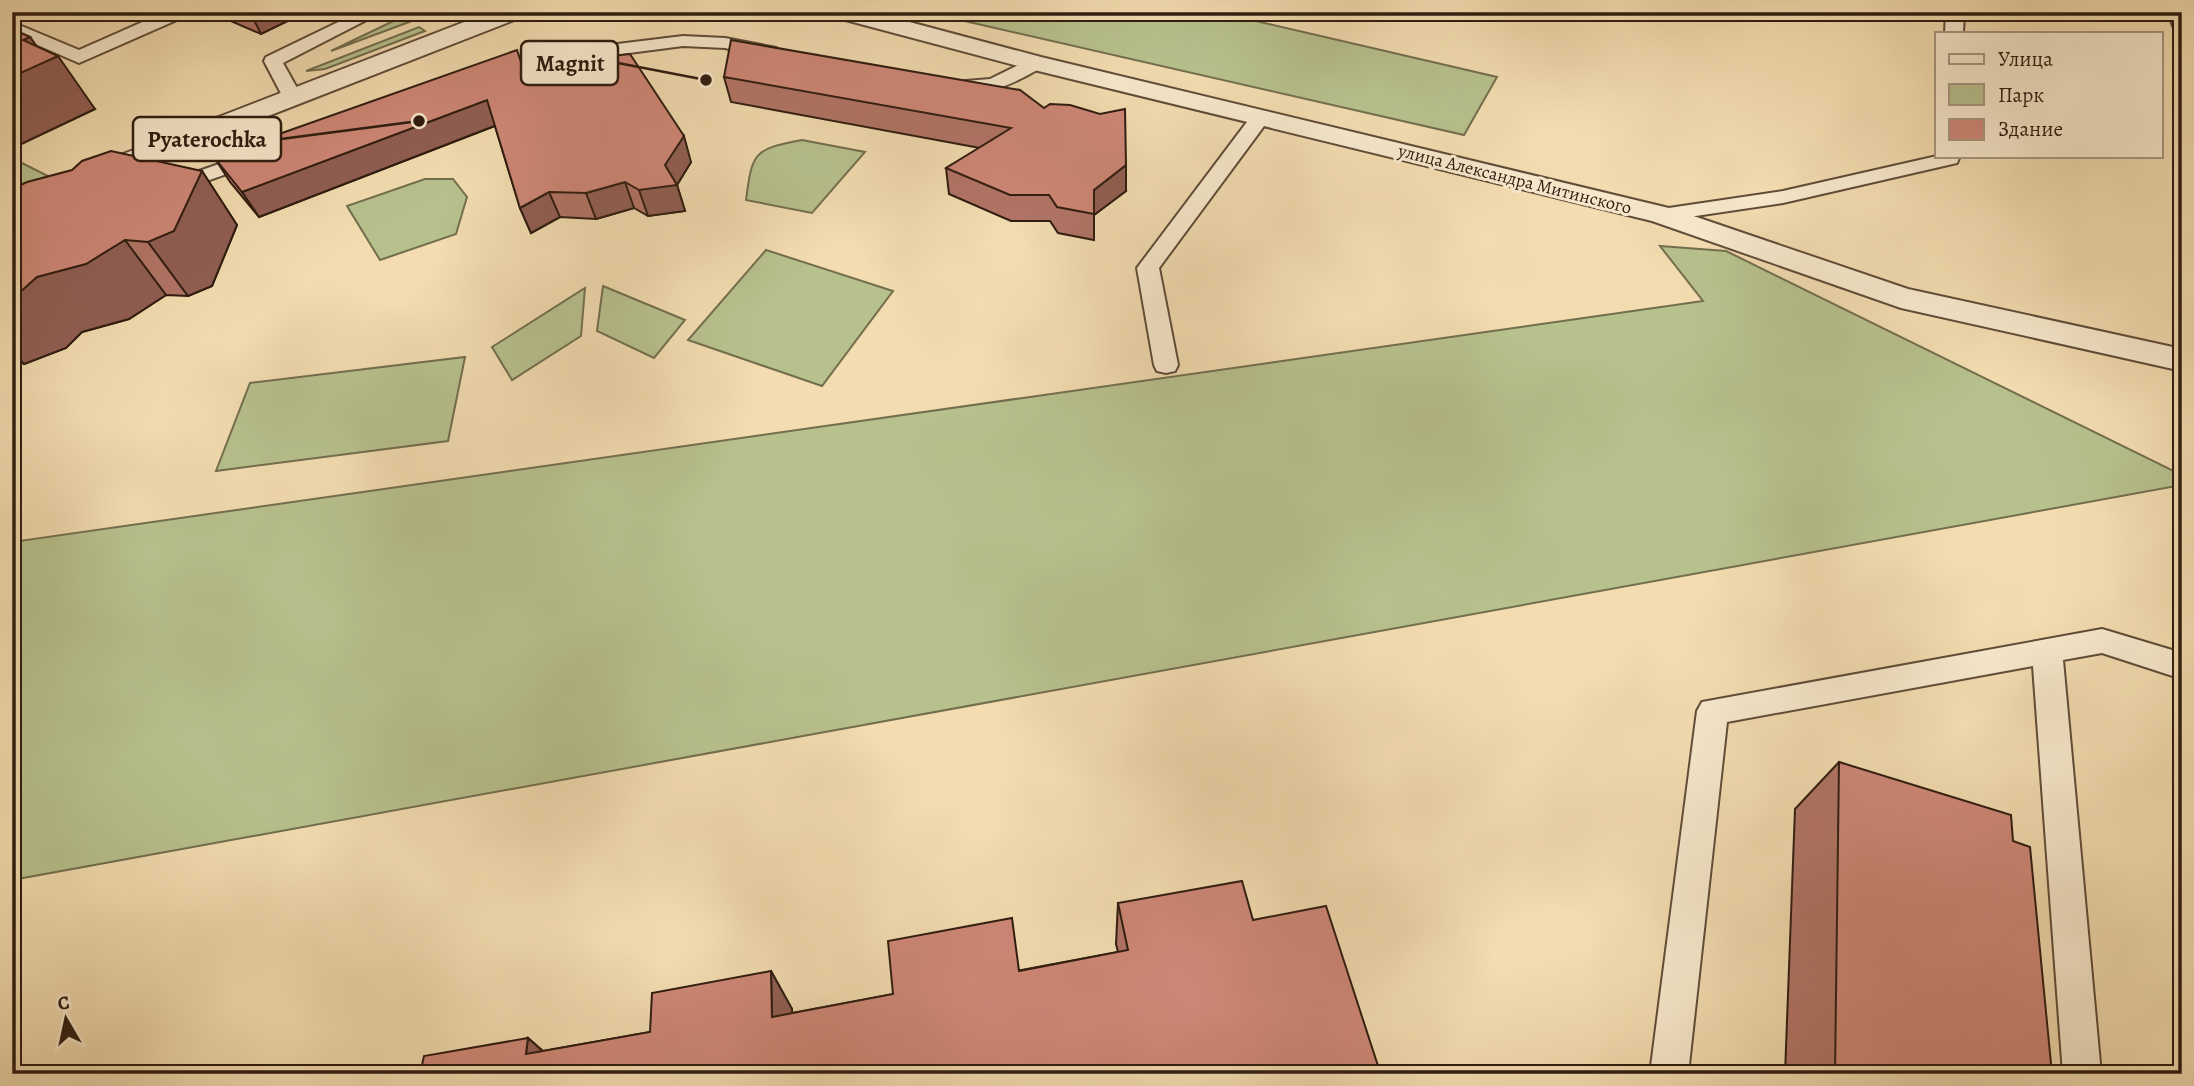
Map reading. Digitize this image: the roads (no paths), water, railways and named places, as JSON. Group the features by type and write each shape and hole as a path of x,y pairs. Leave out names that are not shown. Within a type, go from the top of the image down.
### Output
{"street":[{"path":"12,207 513,12"},
{"name":"улица Александра Митинского","path":"843,12 1035,63 1662,215 1900,299 2182,360"},
{"path":"2179,12 2182,21"}],"lane":[{"path":"12,27 79,57 180,12"},
{"path":"292,97 273,61 373,12"},
{"path":"1954,32 1955,12"},
{"path":"466,80 527,61 684,41 724,43 792,56"},
{"path":"928,84 966,89 987,86 1008,80 1035,63"},
{"path":"1166,365 1148,268 1260,118"},
{"path":"154,194 270,152"},
{"path":"1662,215 1783,197 1950,158"},
{"path":"1669,1074 1713,711 2102,641 2182,666"},
{"path":"2047,651 2082,1074"}],"place":[{"name":"Magnit","path":"706,80"},
{"name":"Pyaterochka","path":"419,121"}]}
